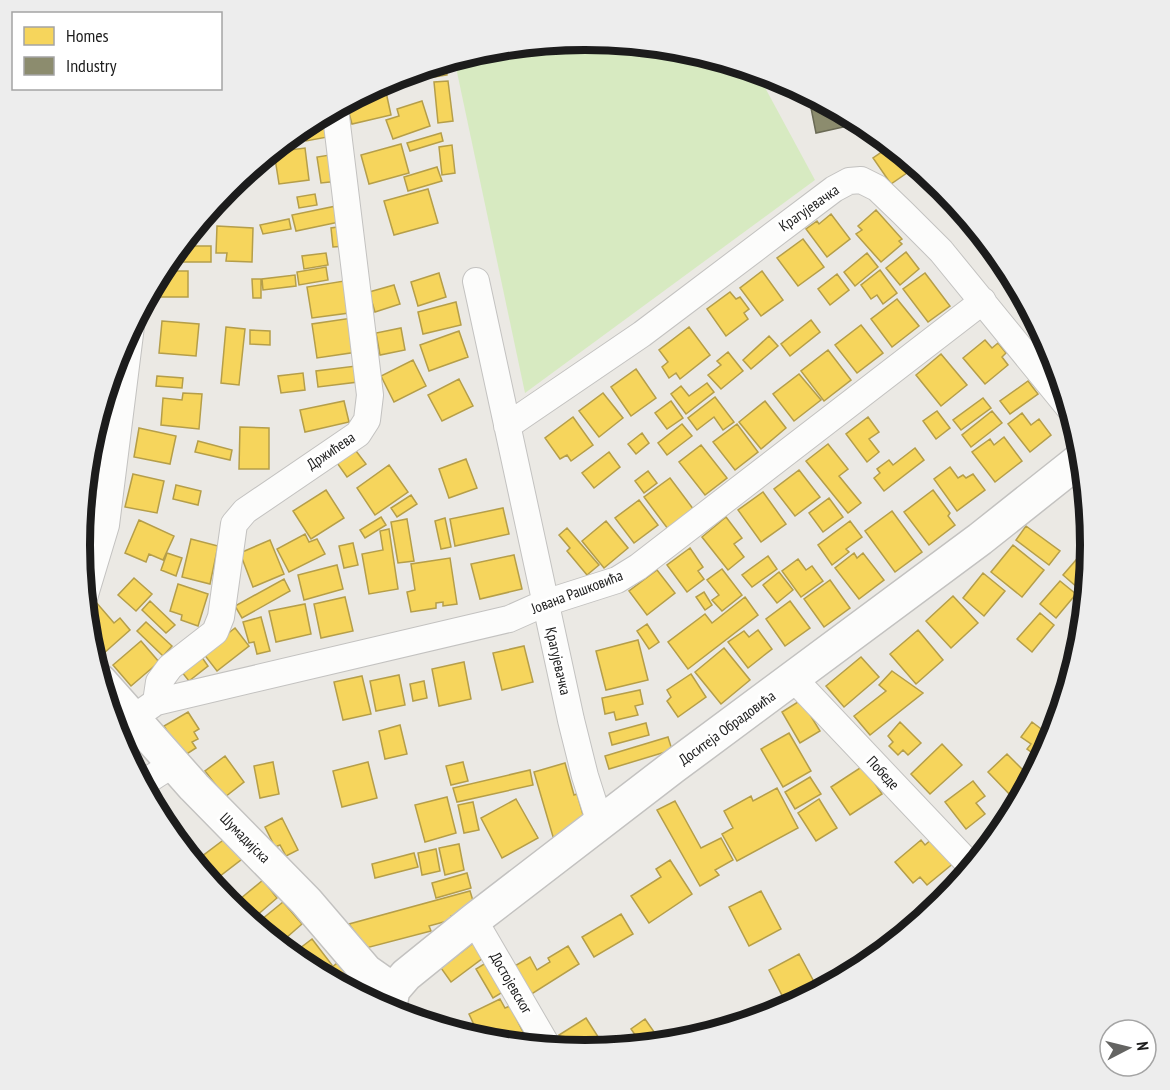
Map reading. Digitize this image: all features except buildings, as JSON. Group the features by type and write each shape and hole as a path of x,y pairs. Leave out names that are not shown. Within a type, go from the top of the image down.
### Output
{"street":[{"name":"Држићева","path":"144,710 170,666 215,632 221,617 234,524 245,511 358,434 367,420 370,395 336,117"},
{"name":"Крагујевачка","path":"507,426 642,334 798,214 834,189 849,181 861,180 877,188 941,251 1056,391"},
{"name":"Крагујевачка","path":"476,281 571,720 600,824"},
{"name":"Јована Рашковића","path":"144,710 509,619 545,603 617,580 638,567 983,301"},
{"path":"91,575 106,525 127,354"},
{"name":"Доситеја Обрадовића","path":"391,1001 406,975 474,920 673,767 980,539 1074,465"},
{"name":"Победе","path":"794,679 967,861"},
{"name":"Шумадијска","path":"111,688 144,710 173,764 292,886 391,1001"},
{"path":"149,779 173,764"},
{"name":"Достојевског","path":"474,920 543,1038"}],"green space":[{"path":"585,50 617,51 682,59 713,66 762,82 815,180 525,393 456,66 520,54"}]}
